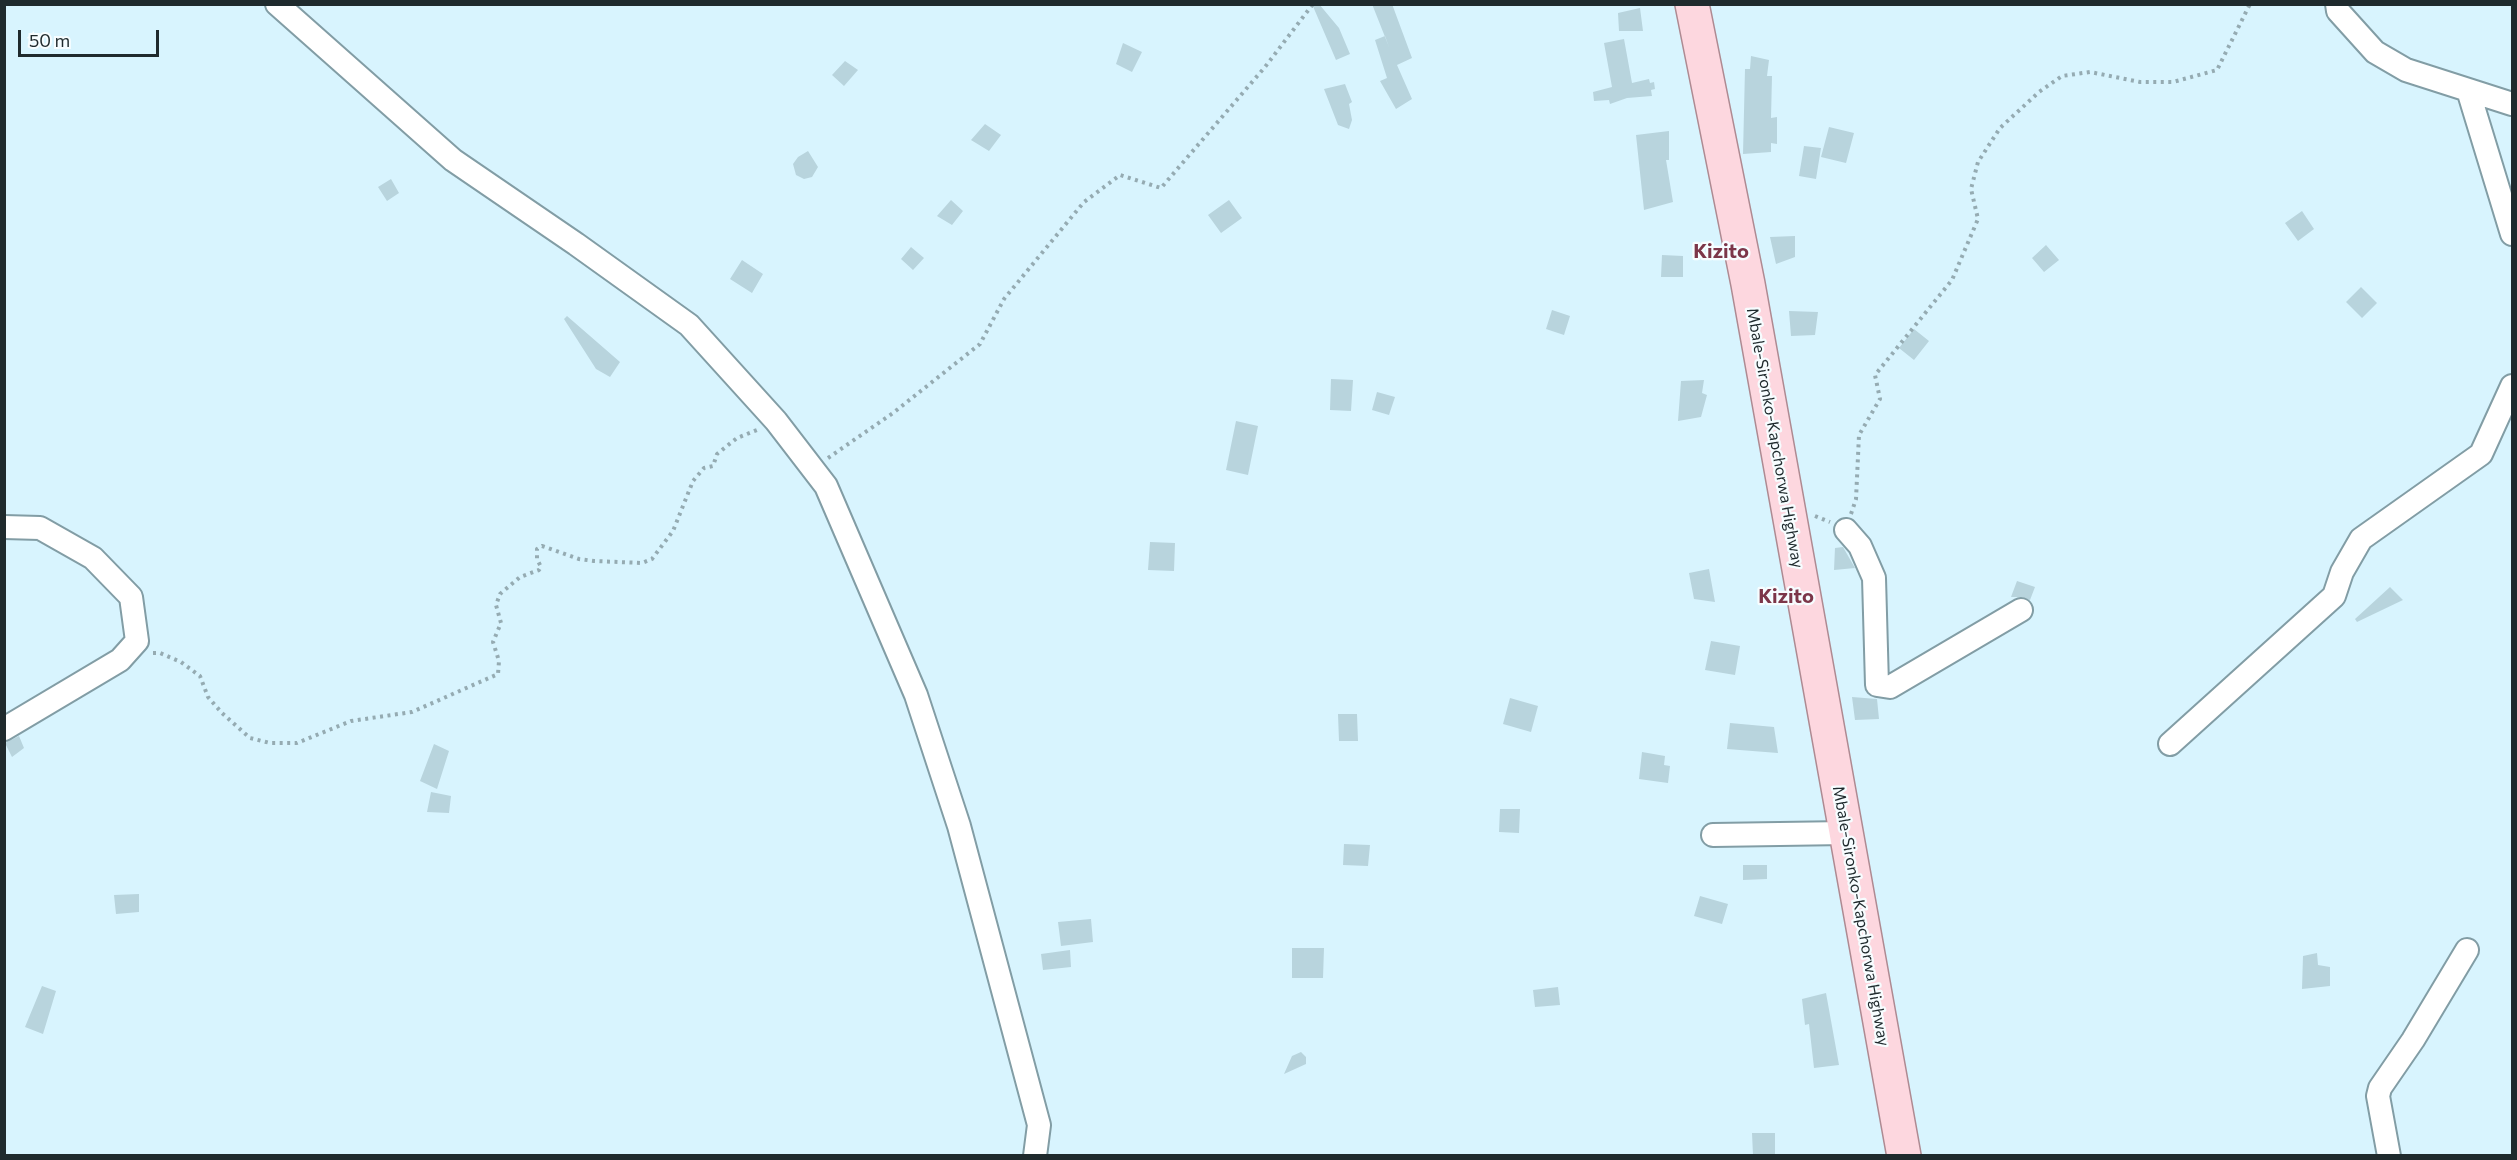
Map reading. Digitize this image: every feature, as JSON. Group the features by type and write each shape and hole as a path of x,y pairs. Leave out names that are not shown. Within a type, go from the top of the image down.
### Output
{"main road":[{"name":"Mbale-Sironko-Kapchorwa Highway","path":"1692,4 1748,284 1904,1155"}],"street":[{"path":"277,4 453,160 576,243 689,325 776,421 826,486 916,694 959,826 1039,1125 1035,1155"},
{"path":"2337,4 2338,11 2374,52 2406,70 2512,104"},
{"path":"2468,90 2512,234"},
{"path":"2170,744 2334,596 2342,572 2361,538 2481,454 2510,392"},
{"path":"4,527 40,528 93,558 131,597 137,641 120,660 4,729"},
{"path":"1846,530 1860,546 1874,578 1877,685 1890,687 2021,610"},
{"path":"1713,835 1846,833"},
{"path":"2389,1155 2378,1096 2379,1088 2413,1040 2467,950"}],"path":[{"path":"813,468 893,413 980,344 1004,299 1084,202 1120,175 1161,188 1265,67 1313,4"},
{"path":"1787,503 1846,530 1856,500 1859,435 1880,399 1875,375 1952,280 1978,219 1971,189 1978,162 2000,128 2038,92 2062,76 2090,72 2140,82 2173,82 2217,70 2250,4"},
{"path":"127,652 160,653 182,662 200,676 208,697 222,714 250,738 270,743 297,742 351,721 411,712 498,674 498,655 493,642 501,623 496,605 500,594 520,577 539,570 541,567 537,559 537,549 542,546 579,559 594,561 642,563 652,559 673,531 693,481 704,468 713,466 717,454 738,438 776,421"}],"building":[{"path":"1312,4 1319,4 1339,28 1350,54 1336,60"},
{"path":"1372,4 1392,4 1412,58 1397,65 1412,99 1396,109 1380,81 1387,78 1375,40 1385,36"},
{"path":"1640,8 1643,31 1619,31 1618,13"},
{"path":"1624,39 1632,83 1649,79 1650,83 1654,82 1655,89 1651,90 1652,96 1627,98 1610,104 1609,100 1594,101 1593,92 1612,87 1604,43"},
{"path":"1123,43 1142,52 1132,72 1116,64"},
{"path":"1751,56 1769,60 1767,76 1772,76 1771,118 1777,117 1777,144 1771,143 1771,152 1743,154 1745,69 1750,69"},
{"path":"845,61 858,70 844,86 832,75"},
{"path":"1345,84 1352,102 1349,104 1352,120 1349,129 1338,125 1324,89"},
{"path":"985,124 1001,135 989,151 971,140"},
{"path":"1829,127 1854,133 1846,163 1821,157"},
{"path":"1669,131 1669,160 1666,160 1673,202 1644,210 1636,135"},
{"path":"1804,146 1821,148 1816,179 1799,176"},
{"path":"808,151 818,167 812,177 804,179 796,175 793,164 798,157"},
{"path":"391,179 399,193 387,201 378,187"},
{"path":"951,200 963,211 952,225 937,216"},
{"path":"1229,200 1242,218 1221,233 1208,215"},
{"path":"2302,211 2314,229 2298,241 2285,223"},
{"path":"1795,236 1795,257 1776,264 1770,237"},
{"path":"2046,245 2059,260 2044,272 2032,258"},
{"path":"911,247 924,258 913,270 901,259"},
{"path":"1662,255 1683,256 1683,277 1661,277"},
{"path":"742,260 763,274 752,293 730,279"},
{"path":"2361,287 2377,303 2362,318 2346,302"},
{"path":"1552,310 1570,316 1564,335 1546,329"},
{"path":"1789,311 1818,312 1815,335 1791,336"},
{"path":"567,316 620,362 610,377 596,369 564,319"},
{"path":"1914,329 1929,341 1914,360 1899,348"},
{"path":"1331,379 1353,380 1351,411 1330,410"},
{"path":"1704,380 1702,393 1707,395 1701,417 1678,421 1681,381"},
{"path":"1377,392 1395,397 1389,415 1372,410"},
{"path":"1236,421 1258,426 1248,475 1226,470"},
{"path":"1150,542 1175,543 1174,571 1148,570"},
{"path":"1843,547 1855,568 1834,570 1835,548"},
{"path":"1709,569 1715,602 1694,599 1689,573"},
{"path":"2017,581 2035,587 2030,600 2011,597"},
{"path":"2390,587 2403,600 2357,622 2355,619"},
{"path":"1711,641 1740,646 1735,675 1705,670"},
{"path":"1852,697 1877,699 1879,719 1855,720"},
{"path":"1510,698 1538,706 1531,732 1503,724"},
{"path":"1338,714 1357,714 1358,741 1339,741"},
{"path":"1730,723 1774,727 1778,753 1727,749"},
{"path":"19,736 24,748 12,757 5,743"},
{"path":"434,744 449,751 437,789 420,781"},
{"path":"1642,752 1665,756 1664,765 1670,766 1668,783 1639,779"},
{"path":"431,792 451,796 449,813 427,812"},
{"path":"1500,809 1520,809 1519,833 1499,832"},
{"path":"1344,844 1370,845 1368,866 1343,865"},
{"path":"1743,865 1767,865 1767,879 1743,880"},
{"path":"139,894 139,912 116,914 114,895"},
{"path":"1700,896 1728,904 1722,924 1694,916"},
{"path":"1091,919 1093,942 1061,946 1058,922"},
{"path":"1292,948 1324,948 1323,978 1292,978"},
{"path":"1070,950 1071,967 1043,970 1041,954"},
{"path":"2317,953 2318,965 2330,967 2330,986 2302,989 2303,956"},
{"path":"42,986 56,991 43,1034 25,1027"},
{"path":"1558,987 1560,1005 1535,1007 1533,990"},
{"path":"1826,993 1839,1065 1814,1068 1809,1024 1805,1025 1802,999"},
{"path":"1301,1052 1306,1057 1306,1064 1284,1074 1292,1056"},
{"path":"1752,1133 1775,1133 1775,1155 1753,1155"}],"district":[{"name":"Kizito","path":"1721,251"},
{"name":"Kizito","path":"1786,596"}]}
